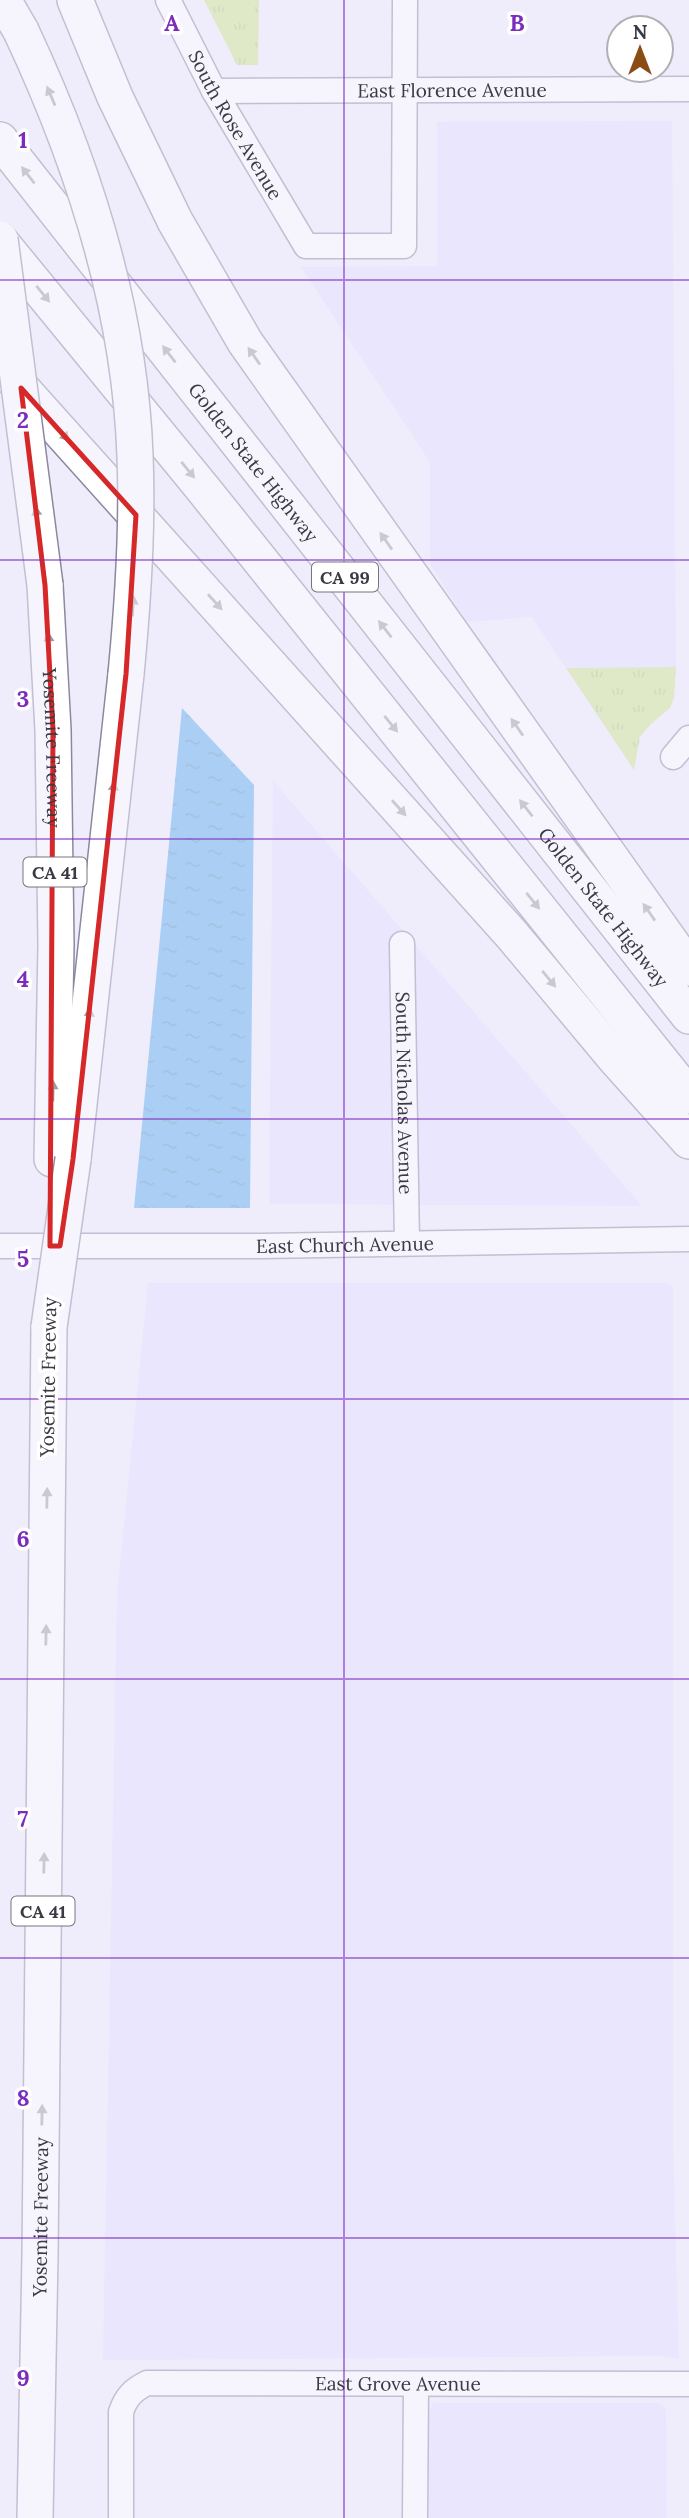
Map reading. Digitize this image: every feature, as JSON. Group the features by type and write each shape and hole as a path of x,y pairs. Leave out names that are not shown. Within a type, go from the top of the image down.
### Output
{"highway":[{"path":"3,0 21,31 65,132 88,201 114,303 128,380 135,454 136,540 126,674 62,1159"},
{"path":"75,0 115,97 169,208 245,342 689,968"},
{"name":"Golden State Highway","path":"0,140 689,1016"},
{"name":"Yosemite Freeway","path":"0,240 45,585 53,730 62,1159 49,1327 35,2518"},
{"name":"CA 99","path":"0,240 213,500 689,1096"},
{"path":"0,364 439,853 689,1141"},
{"path":"40,2256 53,2518"}],"street":[{"name":"South Rose Avenue","path":"168,0 214,91 306,246 404,246 405,90"},
{"path":"405,0 405,90"},
{"name":"East Florence Avenue","path":"214,91 689,89"},
{"name":"South Nicholas Avenue","path":"402,944 407,1243"},
{"name":"East Church Avenue","path":"0,1246 689,1239"},
{"name":"East Grove Avenue","path":"121,2518 121,2412 125,2400 134,2389 148,2383 689,2385"},
{"path":"415,2518 416,2385"}],"highlighted area":[{"path":"21,388 136,515 126,674 73,1159 60,1246 50,1246 53,730 45,585"}],"shaded area":[{"path":"672,121 676,667 566,668 532,617 467,622 430,564 430,462 301,267 437,266 437,122"},
{"path":"273,781 642,1206 269,1204"},
{"path":"148,1283 671,1285 673,2149 679,2359 663,2356 103,2360 117,1596"},
{"path":"434,2403 658,2403 666,2409 667,2518 429,2518 428,2411"}],"green space":[{"path":"204,0 259,0 258,65 237,65"},
{"path":"676,667 674,698 670,708 640,737 634,770 566,668"}],"water":[{"path":"182,708 254,785 250,1208 134,1208"}]}
